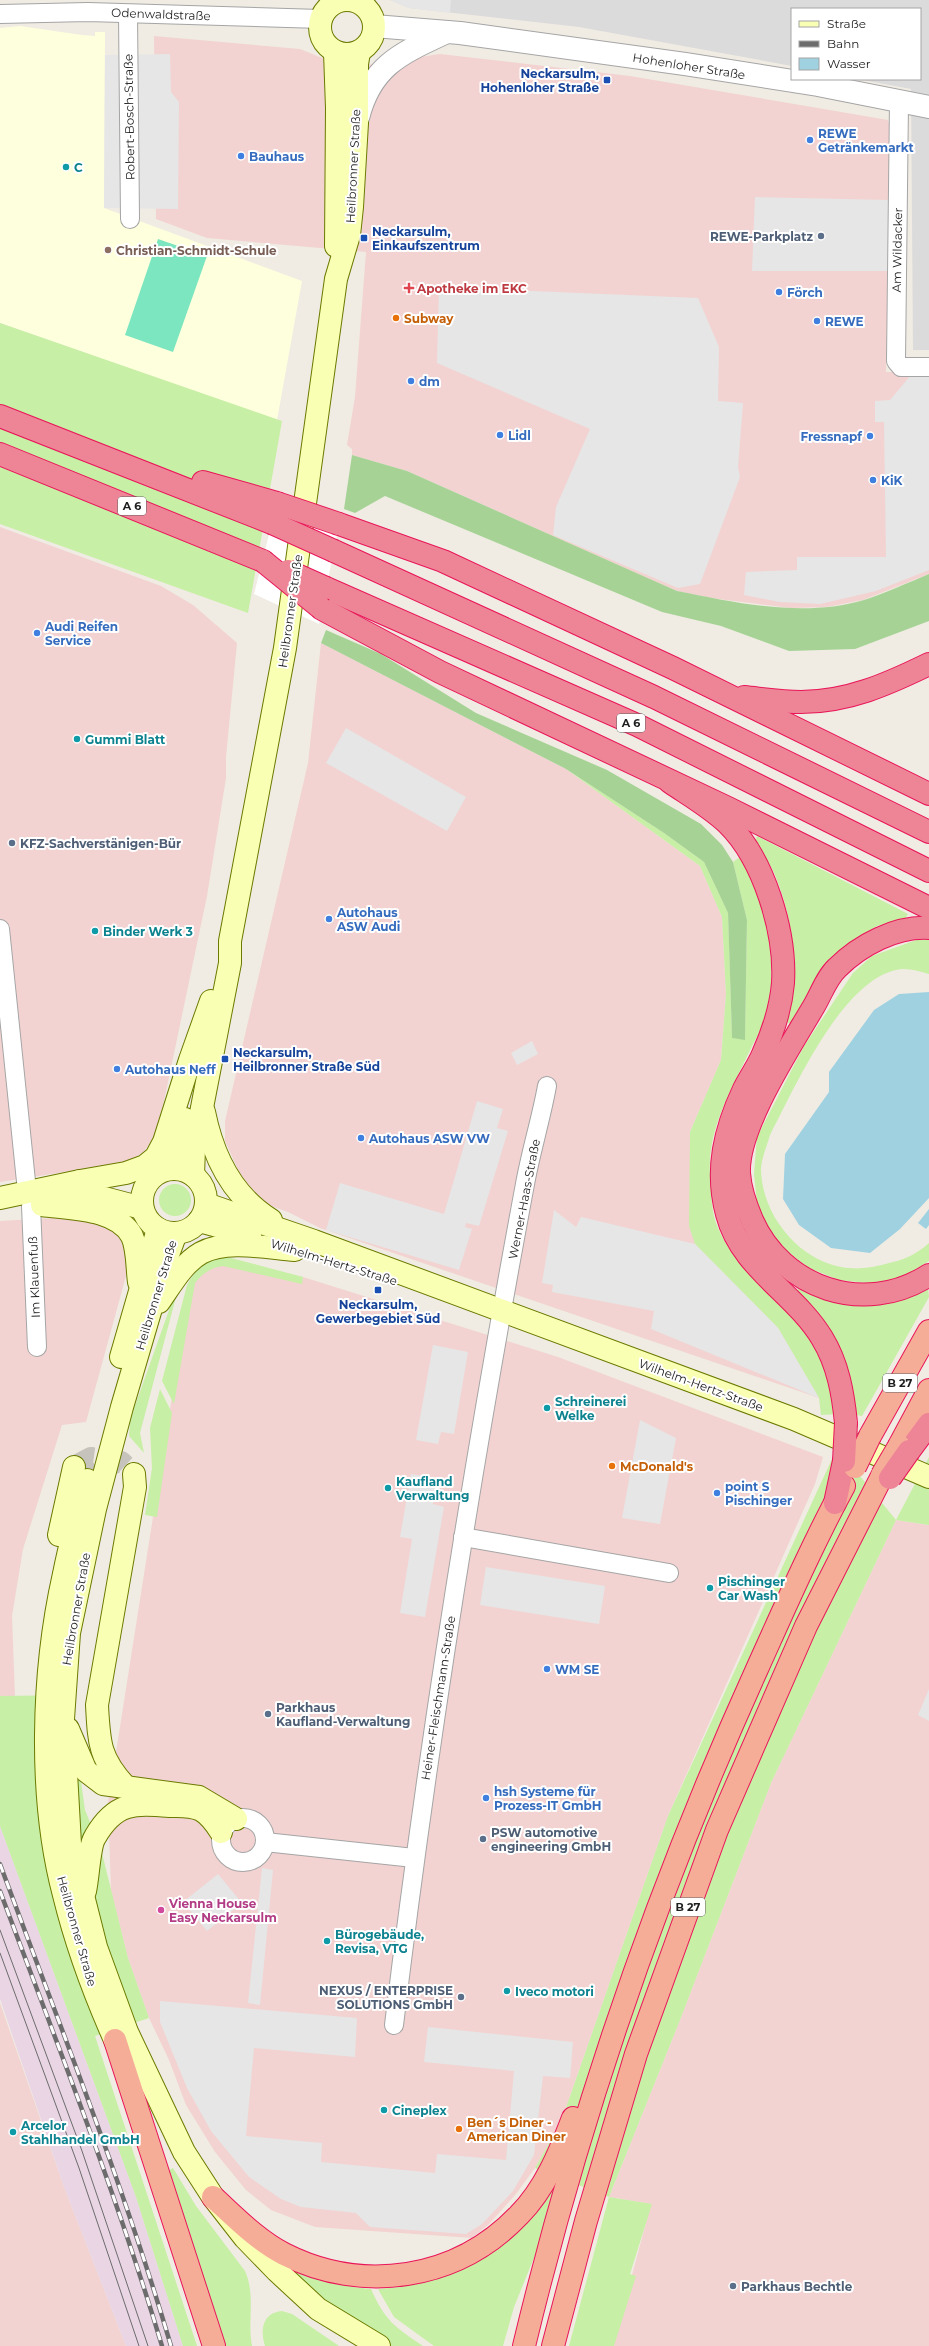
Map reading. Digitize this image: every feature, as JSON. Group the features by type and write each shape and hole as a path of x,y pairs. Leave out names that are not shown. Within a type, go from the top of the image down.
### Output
{"highway":[{"path":"0,416 90,452 275,513 339,524 443,561 732,696 929,794"},
{"name":"A 6","path":"0,454 263,561 324,599 637,725 929,871"},
{"path":"275,513 334,551 654,697 929,832"},
{"path":"324,599 440,672 670,782 728,808 929,908"},
{"path":"732,696 801,702 828,701 857,695 892,682 929,664"},
{"path":"670,782 728,824 748,851 773,903 781,947 783,984 775,1021 763,1054 744,1090 725,1140 721,1164 723,1196 727,1215 738,1241 752,1262 790,1300 822,1338 835,1362 842,1389 849,1464"},
{"path":"929,928 916,927 885,936 862,948 836,968 775,1072 756,1112 743,1145 739,1173 746,1206 760,1238 776,1258 794,1274 811,1283 831,1290 863,1294 894,1290 929,1275"},
{"name":"B 27","path":"524,2346 534,2302 609,2044 642,1948 700,1796 794,1586 835,1503 849,1464 870,1436 929,1331"},
{"name":"B 27","path":"553,2346 586,2221 636,2054 716,1830 806,1626 882,1481 904,1449 929,1390"},
{"path":"904,1449 929,1424"},
{"path":"115,2040 214,2346"},
{"path":"213,2197 252,2233 283,2253 312,2266 351,2275 390,2277 423,2272 454,2262 485,2244 520,2215 542,2186 562,2146 590,2068 609,2044"}],"main road":[{"path":"342,0 352,0 368,9 374,26 371,41 360,52 352,54 335,52 327,46 322,38 320,28 321,19 326,10 333,4 342,0"},
{"name":"Heilbronner Straße","path":"335,52 337,108 335,200 336,280"},
{"name":"Heilbronner Straße","path":"192,1175 194,1149 230,963 230,941 285,648 336,280 349,235 357,123 357,64 360,52"},
{"name":"Heilbronner Straße","path":"171,1169 179,1146 219,967 230,941"},
{"path":"0,1208 34,1200 80,1182 126,1173 145,1166 156,1157 164,1142 190,1060 212,1000"},
{"path":"203,1104 207,1129 216,1154 239,1194 254,1209 305,1246"},
{"path":"171,1169 182,1170 192,1175 200,1183 205,1193 202,1212 189,1230 167,1231 148,1220 142,1208 142,1196 146,1184 153,1177 171,1169"},
{"path":"80,1182 146,1184"},
{"path":"0,1198 34,1200 104,1198 142,1208"},
{"path":"34,1200 112,1217 126,1227 132,1238 135,1249 140,1291"},
{"name":"Wilhelm-Hertz-Straße","path":"202,1212 305,1246 380,1276 470,1300 503,1312 794,1419 929,1477"},
{"name":"Heilbronner Straße","path":"167,1231 140,1291 97,1442 63,1575 49,1687 47,1765 52,1823 63,1894 98,2002 151,2118 180,2169 220,2227 268,2284 301,2314 350,2346"},
{"name":"Heilbronner Straße","path":"167,1231 148,1318 120,1414 81,1576 69,1633 63,1719 70,1844 96,1947 127,2032 184,2152 213,2197 244,2238 318,2309 379,2346"},
{"path":"148,1318 175,1278 190,1261 202,1253 219,1248 238,1246 305,1246"},
{"path":"47,1765 40,1698 41,1628 74,1467"},
{"path":"125,1786 110,1770 99,1740 98,1705 136,1487 134,1474"},
{"path":"63,1719 86,1771 103,1784 125,1786 138,1790 199,1797 229,1825"},
{"path":"83,1898 93,1839 107,1819 128,1806 140,1803 192,1807 202,1810 212,1819 229,1825"}],"street":[{"name":"Odenwaldstraße","path":"0,14 88,12 321,19"},
{"name":"Robert-Bosch-Straße","path":"128,14 130,219"},
{"name":"Hohenloher Straße","path":"374,26 447,32 696,66 818,86 929,107"},
{"path":"357,123 362,101 384,66 407,50 447,32"},
{"name":"Am Wildacker","path":"899,102 896,361 901,367 929,367"},
{"name":"Im Klauenfuß","path":"0,929 6,1052 34,1200 37,1347"},
{"name":"Werner-Haas-Straße","path":"503,1312 526,1182 547,1086"},
{"name":"Heiner-Fleischmann-Straße","path":"394,2025 414,1858 463,1538 503,1312"},
{"path":"463,1538 669,1573"},
{"path":"245,1818 258,1823 262,1828 265,1842 263,1849 254,1860 239,1862 231,1860 221,1848 229,1825 245,1818"},
{"path":"265,1842 414,1858"}],"shaded area":[{"path":"390,0 929,0 929,350 913,350 911,89 862,80 921,80 921,8 791,8 791,66 579,27 409,8"},
{"path":"390,0 451,0 450,13 409,8"},
{"name":"Christian-Schmidt-Schule","path":"20,26 95,36 95,32 105,32 104,208 302,281 277,420 0,323 0,28"},
{"path":"154,36 300,49 347,68 440,54 630,76 888,120 891,132 886,372 929,372 929,574 863,600 827,607 791,608 711,598 677,591 407,471 352,455 352,449 347,445 355,397 366,252 207,238 156,219"},
{"path":"170,54 171,92 179,102 178,209 104,208 105,55"},
{"name":"REWE-Parkplatz","path":"755,197 889,200 890,271 752,271"},
{"path":"439,287 698,298 719,347 718,401 743,403 738,467 740,477 700,584 678,588 553,535 556,507 590,429 437,363"},
{"path":"911,375 929,375 929,570 876,591 820,604 780,602 744,595 746,572 797,570 797,557 886,557 884,422 875,422 875,401 890,400"},
{"path":"0,527 161,586 193,605 237,643 226,757 226,778 207,896 164,1101 154,1137 143,1153 123,1163 0,1182"},
{"path":"321,643 566,769 700,866 722,917 726,994 721,1060 690,1132 695,1244 778,1328 819,1398 320,1228 288,1212 268,1205 243,1181 225,1141 225,1121 308,763"},
{"path":"346,728 466,797 447,831 326,763"},
{"path":"532,1041 538,1054 517,1065 511,1053"},
{"path":"477,1101 503,1109 497,1128 508,1131 479,1226 466,1223 465,1227 472,1229 459,1270 326,1230 340,1183 444,1214"},
{"path":"554,1210 576,1227 581,1217 695,1244 778,1328 819,1398 651,1329 654,1311 552,1292 553,1285 542,1283"},
{"path":"70,1217 108,1226 119,1235 127,1259 126,1276 86,1422 62,1425 23,1549 12,1616 15,1697 0,1696 0,1221"},
{"path":"228,1263 303,1277 558,1357 823,1457 815,1484 668,1816 561,2122 535,2168 516,2194 489,2224 472,2238 315,2227 271,2210 246,2190 215,2152 186,2105 169,2060 149,2018 128,1958 111,1890 108,1803 184,1320 195,1278 211,1266"},
{"name":"Kaufland Verwaltung","path":"433,1345 468,1352 454,1434 441,1432 438,1444 416,1440"},
{"path":"640,1420 676,1438 660,1524 622,1518"},
{"name":"Kaufland Verwaltung","path":"411,1474 437,1478 433,1504 444,1507 425,1617 400,1613 412,1539 400,1537"},
{"path":"896,1520 929,1525 929,2346 613,2346 651,2204 609,2197 680,2020 771,1783"},
{"path":"486,1567 605,1586 599,1624 480,1605"},
{"path":"929,1689 929,1721 918,1715"},
{"path":"0,1826 136,2197 183,2346 126,2346 64,2187 0,1999"},
{"path":"262,1868 273,1870 260,2005 248,2003"},
{"path":"218,1874 242,1903 207,1931 183,1902"},
{"path":"160,2001 357,2018 355,2057 254,2048 246,2136 322,2143 321,2162 435,2173 437,2154 506,2160 514,2071 424,2062 428,2027 573,2042 570,2078 543,2076 534,2155 513,2191 482,2224 466,2234 370,2227 356,2213 301,2207 281,2199 249,2177 211,2131 187,2088 160,2022"},
{"path":"0,2003 64,2187 126,2346 0,2346"}],"green space":[{"path":"158,239 207,256 173,352 125,335"},
{"path":"0,323 282,421 248,613 0,524"},
{"path":"352,455 407,471 677,591 770,607 818,608 864,600 929,574 929,621 855,649 789,651 721,626 662,612 385,496 355,513 344,509"},
{"path":"326,630 381,654 476,713 607,770 701,824 722,845 733,862 747,920 745,1040 732,1038 728,913 704,862 664,833 566,769 321,643"},
{"path":"566,769 664,833 704,862 728,913 732,1038 745,1039 747,920 733,862 740,857 758,895 764,916 771,958 769,1001 764,1021 730,1092 717,1124 710,1157 711,1197 715,1220 721,1235 739,1262 784,1308 817,1346 827,1371 839,1414 821,1415 819,1398 778,1328 695,1244 689,1226 690,1132 721,1060 726,994 722,917 700,866"},
{"path":"757,836 908,914 905,919 877,926 843,947 828,964 791,1024 786,1022 793,985 794,966 791,929 782,893 775,875 754,844"},
{"path":"919,939 929,940 929,974 908,969 896,970 876,979 856,994 838,1015 821,1040 770,1135 764,1152 761,1170 763,1186 768,1203 775,1218 785,1232 810,1255 841,1267 865,1268 895,1262 915,1253 929,1243 929,1261 905,1276 878,1284 839,1280 809,1268 784,1249 770,1231 757,1203 754,1174 757,1137 804,1046 853,973 872,956"},
{"path":"175,1184 186,1189 191,1200 186,1211 175,1216 164,1211 159,1200 164,1189"},
{"path":"218,1258 231,1258 303,1277 302,1284 223,1266 211,1270 201,1276 195,1283 174,1404 162,1381 187,1285 200,1268 208,1262"},
{"path":"928,1288 929,1297 862,1416 857,1415 850,1378 837,1342 815,1309 797,1291 798,1289 817,1296 901,1299 923,1292"},
{"path":"174,1296 176,1297 140,1433 144,1453 129,1436 130,1420"},
{"path":"160,1389 172,1413 157,1517 145,1515 152,1468 150,1428"},
{"path":"837,1448 896,1520 771,1783 680,2020 609,2197 535,2168 561,2122 668,1816"},
{"path":"929,1457 929,1525 896,1520"},
{"path":"74,1695 73,1724 85,1810 101,1849 128,1958 149,2018 95,2036 197,2346 183,2346 136,2197 0,1826 0,1696"},
{"path":"173,2168 196,2206 245,2271 251,2299 250,2327 252,2346 224,2346 167,2171"},
{"path":"553,2182 557,2183 542,2238 514,2307 503,2346 434,2346 394,2317 378,2289 399,2287 400,2285 434,2277"},
{"path":"609,2197 652,2204 630,2274 636,2276 614,2346 569,2346"},
{"path":"272,2255 352,2284 353,2287 371,2289 386,2316 405,2334 423,2346 391,2346 345,2319"},
{"path":"282,2311 292,2314 339,2346 265,2346 263,2340 264,2323 270,2315 275,2312"}],"water":[{"path":"929,992 929,1198 900,1229 870,1253 831,1248 799,1225 783,1199 785,1154 829,1092 829,1072 874,1010 899,994"},
{"path":"929,1209 929,1225 926,1229 918,1223"}],"pier":[{"path":"280,491 341,515 319,624 254,594"}],"tunnel":[{"path":"74,1467 91,1458 121,1462 134,1474"}],"tram line":[{"path":"0,1930 82,2151 148,2346"},
{"path":"0,1953 79,2168 139,2346"}],"railway":[{"path":"0,1864 111,2164 171,2346"},
{"path":"0,1891 64,2060 105,2174 162,2346"}],"place":[{"name":"Neckarsulm, Hohenloher Straße","path":"607,80"},
{"name":"REWE Getränkemarkt","path":"810,140"},
{"name":"Bauhaus","path":"241,156"},
{"name":"C","path":"66,167"},
{"name":"REWE-Parkplatz","path":"821,236"},
{"name":"Neckarsulm, Einkaufszentrum","path":"364,238"},
{"name":"Christian-Schmidt-Schule","path":"108,250"},
{"name":"Apotheke im EKC","path":"409,288"},
{"name":"Förch","path":"779,292"},
{"name":"Subway","path":"396,318"},
{"name":"REWE","path":"817,321"},
{"name":"dm","path":"411,381"},
{"name":"Lidl","path":"500,435"},
{"name":"Fressnapf","path":"870,436"},
{"name":"KiK","path":"873,480"},
{"name":"Audi Reifen Service","path":"37,633"},
{"name":"Gummi Blatt","path":"77,739"},
{"name":"KFZ-Sachverstänigen-Bür","path":"12,843"},
{"name":"Autohaus ASW Audi","path":"329,919"},
{"name":"Binder Werk 3","path":"95,931"},
{"name":"Neckarsulm, Heilbronner Straße Süd","path":"225,1059"},
{"name":"Autohaus Neff","path":"117,1069"},
{"name":"Autohaus ASW VW","path":"361,1138"},
{"name":"Neckarsulm, Gewerbegebiet Süd","path":"378,1290"},
{"name":"Schreinerei Welke","path":"547,1408"},
{"name":"McDonald's","path":"612,1466"},
{"name":"Kaufland Verwaltung","path":"388,1488"},
{"name":"point S Pischinger","path":"717,1493"},
{"name":"Pischinger Car Wash","path":"710,1588"},
{"name":"WM SE","path":"547,1669"},
{"name":"Parkhaus Kaufland-Verwaltung","path":"268,1714"},
{"name":"hsh Systeme für Prozess-IT GmbH","path":"486,1798"},
{"name":"PSW automotive engineering GmbH","path":"483,1839"},
{"name":"Vienna House Easy Neckarsulm","path":"161,1910"},
{"name":"Bürogebäude, Revisa, VTG","path":"327,1941"},
{"name":"Iveco motori","path":"507,1991"},
{"name":"NEXUS / ENTERPRISE SOLUTIONS GmbH","path":"461,1997"},
{"name":"Cineplex","path":"384,2110"},
{"name":"Ben´s Diner - American Diner","path":"459,2129"},
{"name":"Arcelor Stahlhandel GmbH","path":"13,2132"},
{"name":"Parkhaus Bechtle","path":"733,2286"}]}
